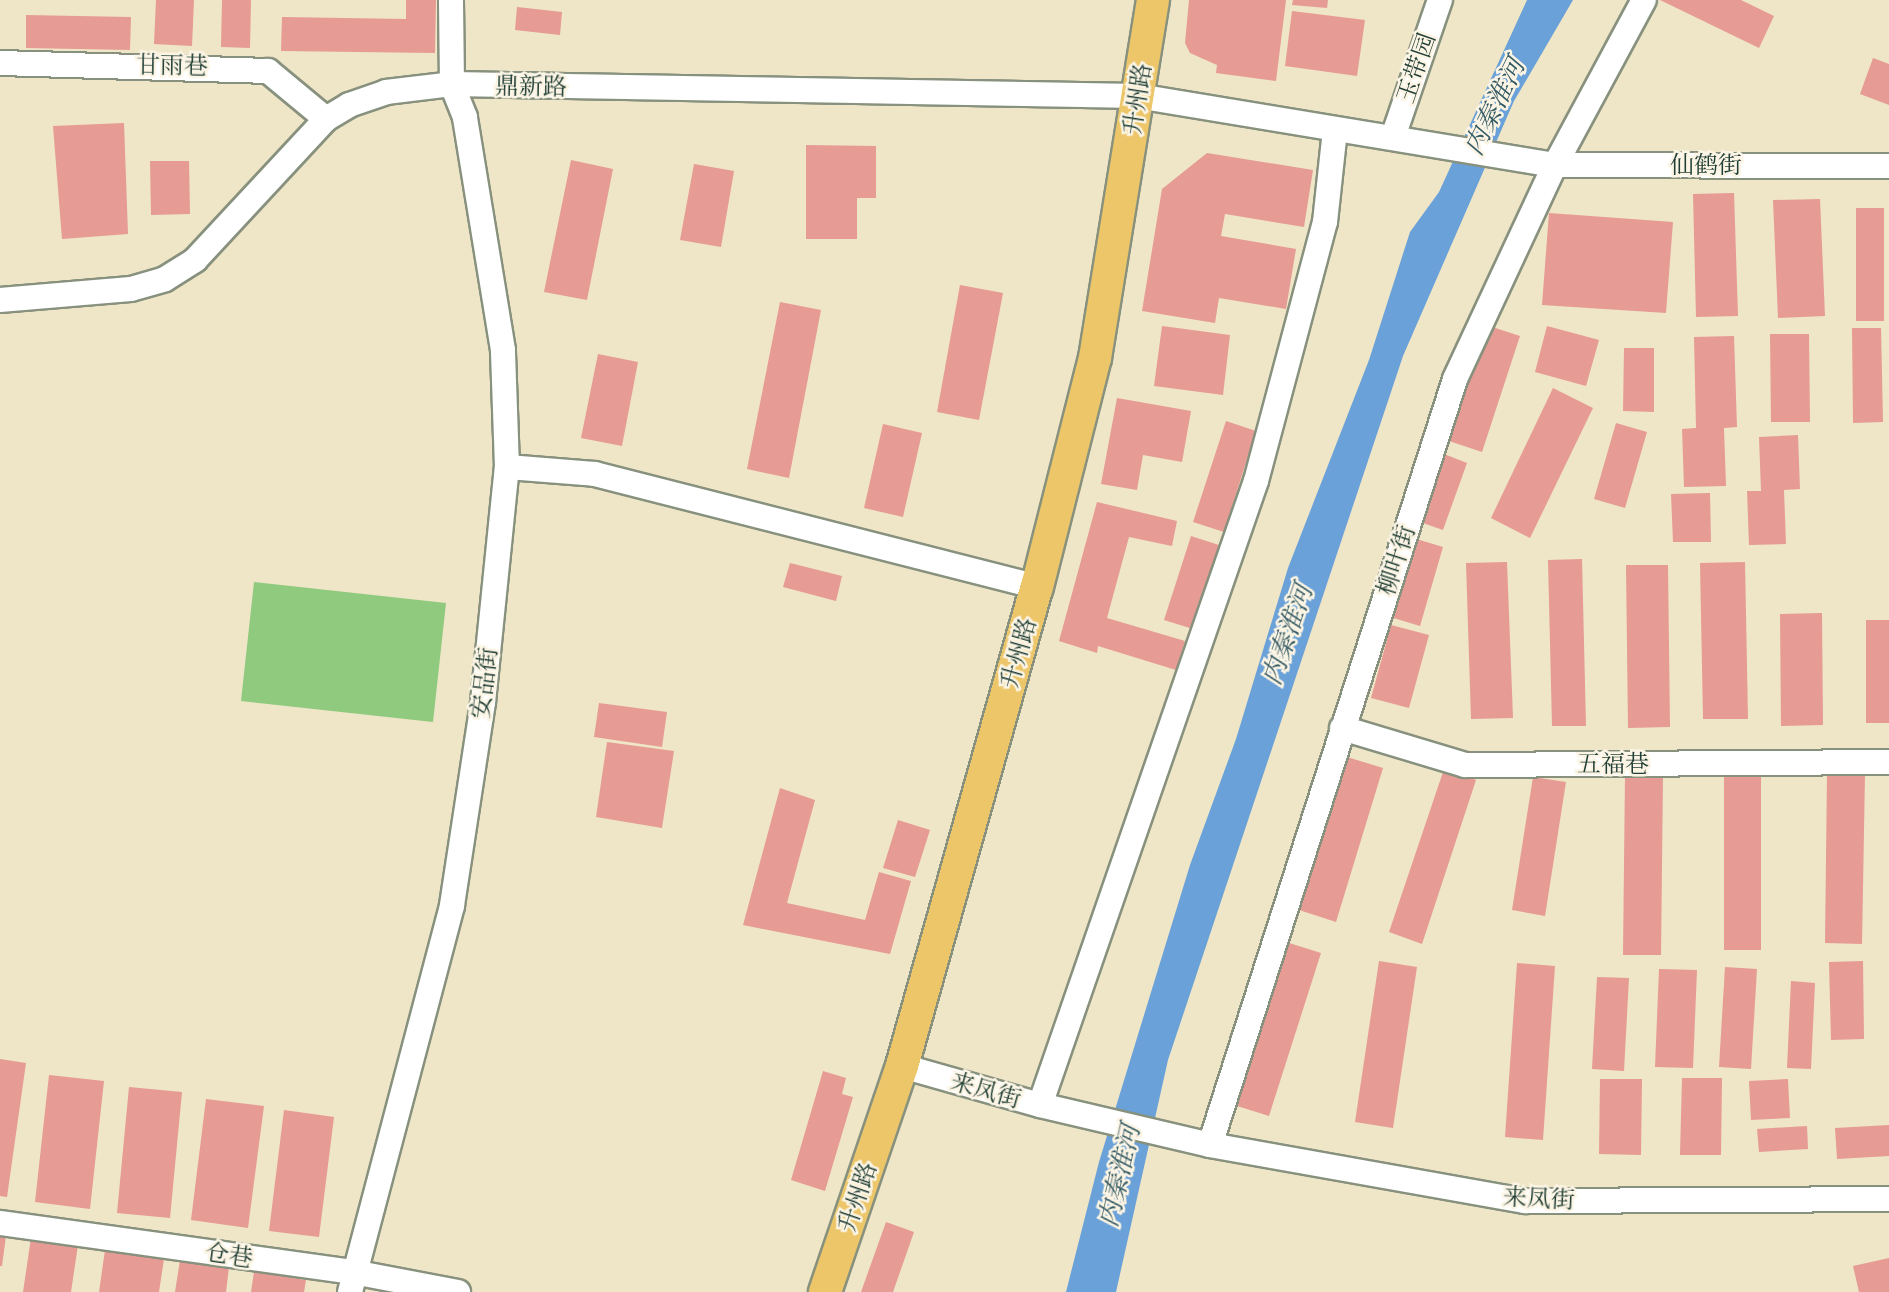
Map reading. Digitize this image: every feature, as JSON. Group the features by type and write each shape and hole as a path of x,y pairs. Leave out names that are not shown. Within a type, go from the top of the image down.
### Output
{"main road":[{"name":"升州路","path":"825,1292 902,1066 1037,587 1095,358 1153,0"}],"street":[{"path":"451,0 452,84"},
{"name":"玉带园","path":"1393,137 1440,0"},
{"name":"柳叶街","path":"1201,1143 1342,728 1455,380 1555,165 1644,0"},
{"name":"甘雨巷","path":"0,63 268,71 326,119"},
{"name":"鼎新路","path":"0,300 131,289 166,279 195,260 326,119 349,105 386,92 452,84 1138,96"},
{"name":"安品街","path":"351,1282 452,905 483,702 507,467 503,350 465,117 452,84"},
{"path":"1138,96 1335,130 1393,137"},
{"path":"1040,1105 1256,481 1325,222 1335,130"},
{"name":"仙鹤街","path":"1393,137 1424,145 1555,165 1889,166"},
{"path":"507,467 595,474 1037,587"},
{"name":"五福巷","path":"1342,728 1465,765 1889,762"},
{"name":"来凤街","path":"902,1066 1040,1105 1201,1143 1525,1201 1889,1199"},
{"name":"仓巷","path":"0,1223 351,1282 458,1292"}],"green space":[{"path":"254,582 446,603 433,722 241,701"}],"water":[{"name":"内秦淮河","path":"1527,0 1573,0 1514,101 1403,356 1168,1060 1116,1292 1066,1292 1099,1162 1190,865 1236,739 1288,568 1369,360 1410,232 1439,192"}],"building":[{"path":"156,0 194,0 192,46 154,44"},
{"path":"222,0 251,0 250,48 221,47"},
{"path":"406,0 436,0 435,53 281,51 282,17 406,19"},
{"path":"1189,0 1286,0 1276,81 1216,73 1217,65 1190,53 1185,43"},
{"path":"1293,0 1328,0 1327,8 1292,5"},
{"path":"1660,0 1741,0 1774,16 1759,48"},
{"path":"517,7 562,12 560,35 515,30"},
{"path":"1292,11 1365,20 1357,76 1285,66"},
{"path":"26,15 131,17 130,50 26,48"},
{"path":"1873,58 1889,64 1889,105 1860,94"},
{"path":"124,123 128,234 62,239 53,126"},
{"path":"806,145 876,146 876,198 857,198 857,239 806,239"},
{"path":"1207,153 1313,170 1304,227 1225,214 1221,236 1296,249 1286,309 1219,298 1215,323 1142,311 1162,189"},
{"path":"571,160 613,169 587,300 544,292"},
{"path":"150,161 189,161 190,214 151,215"},
{"path":"694,164 734,171 721,247 680,240"},
{"path":"1734,193 1738,316 1696,317 1693,194"},
{"path":"1820,199 1825,316 1778,318 1773,200"},
{"path":"1856,208 1884,208 1884,321 1856,321"},
{"path":"1549,213 1673,222 1666,313 1542,305"},
{"path":"960,285 1003,293 979,420 937,412"},
{"path":"780,302 821,310 789,478 747,469"},
{"path":"1486,325 1520,336 1482,452 1449,441"},
{"path":"1162,326 1230,335 1223,395 1154,386"},
{"path":"1547,326 1599,340 1586,386 1535,372"},
{"path":"1852,328 1881,328 1883,422 1853,423"},
{"path":"1770,334 1809,334 1810,422 1771,422"},
{"path":"1734,336 1737,427 1724,428 1726,486 1684,487 1682,429 1696,428 1694,337"},
{"path":"1624,348 1654,348 1654,412 1623,411"},
{"path":"598,354 638,362 622,446 581,438"},
{"path":"1553,388 1593,408 1530,538 1491,518"},
{"path":"1117,398 1191,411 1182,462 1143,455 1137,490 1101,484"},
{"path":"1226,421 1256,431 1224,532 1193,522"},
{"path":"1616,423 1647,432 1625,508 1594,499"},
{"path":"883,424 922,433 903,517 864,508"},
{"path":"1798,435 1800,489 1784,490 1786,544 1749,545 1747,491 1761,491 1759,437"},
{"path":"1439,452 1467,463 1443,530 1414,520"},
{"path":"1710,493 1711,542 1673,542 1671,494"},
{"path":"1097,502 1177,521 1172,546 1129,537 1107,618 1185,641 1176,670 1098,646 1097,653 1059,641"},
{"path":"1191,536 1219,545 1193,629 1164,620"},
{"path":"1410,537 1443,547 1420,626 1387,616"},
{"path":"1582,559 1586,726 1552,726 1548,560"},
{"path":"1507,562 1513,718 1471,719 1466,563"},
{"path":"1745,562 1748,719 1703,719 1700,563"},
{"path":"790,563 842,576 836,601 783,587"},
{"path":"1626,565 1668,565 1670,727 1628,728"},
{"path":"1822,613 1823,725 1781,726 1780,614"},
{"path":"1866,620 1889,620 1889,723 1866,723"},
{"path":"1391,625 1429,635 1409,708 1371,698"},
{"path":"599,703 667,712 662,747 594,737"},
{"path":"607,742 674,751 662,828 596,817"},
{"path":"1347,757 1383,768 1336,922 1299,910"},
{"path":"1444,769 1476,780 1422,944 1389,932"},
{"path":"1625,774 1663,774 1661,955 1623,955"},
{"path":"1827,774 1865,774 1862,944 1825,943"},
{"path":"1724,775 1761,775 1761,950 1724,950"},
{"path":"1533,777 1566,782 1545,916 1512,910"},
{"path":"780,788 815,800 787,903 865,920 879,872 911,881 890,954 743,925"},
{"path":"898,820 930,830 915,877 883,868"},
{"path":"1286,942 1321,953 1269,1116 1234,1105"},
{"path":"1379,961 1417,967 1393,1128 1355,1122"},
{"path":"1863,961 1864,1039 1831,1040 1829,962"},
{"path":"1517,963 1555,966 1543,1140 1505,1137"},
{"path":"1725,967 1757,969 1751,1069 1719,1067"},
{"path":"1659,969 1697,970 1693,1068 1655,1067"},
{"path":"1597,977 1629,978 1624,1071 1592,1069"},
{"path":"1791,981 1815,983 1811,1069 1787,1068"},
{"path":"0,1059 26,1063 7,1197 0,1196"},
{"path":"823,1071 846,1078 842,1094 853,1097 825,1191 791,1180"},
{"path":"49,1075 104,1081 90,1209 35,1202"},
{"path":"1682,1078 1722,1078 1721,1155 1680,1155"},
{"path":"1600,1079 1642,1079 1641,1155 1599,1154"},
{"path":"1788,1079 1790,1118 1751,1120 1749,1081"},
{"path":"129,1087 182,1092 170,1218 117,1213"},
{"path":"206,1099 264,1106 248,1228 191,1220"},
{"path":"284,1110 334,1117 319,1237 269,1231"},
{"path":"1889,1125 1889,1156 1837,1159 1835,1128"},
{"path":"1807,1126 1808,1149 1759,1152 1757,1129"},
{"path":"886,1222 914,1232 893,1292 861,1292"},
{"path":"0,1235 6,1236 2,1266 0,1266"},
{"path":"31,1238 78,1245 71,1292 23,1292"},
{"path":"105,1250 164,1259 159,1292 99,1292"},
{"path":"1889,1258 1889,1292 1859,1292 1853,1266"},
{"path":"180,1260 229,1267 226,1292 175,1292"},
{"path":"254,1272 306,1280 304,1292 251,1292"}]}
